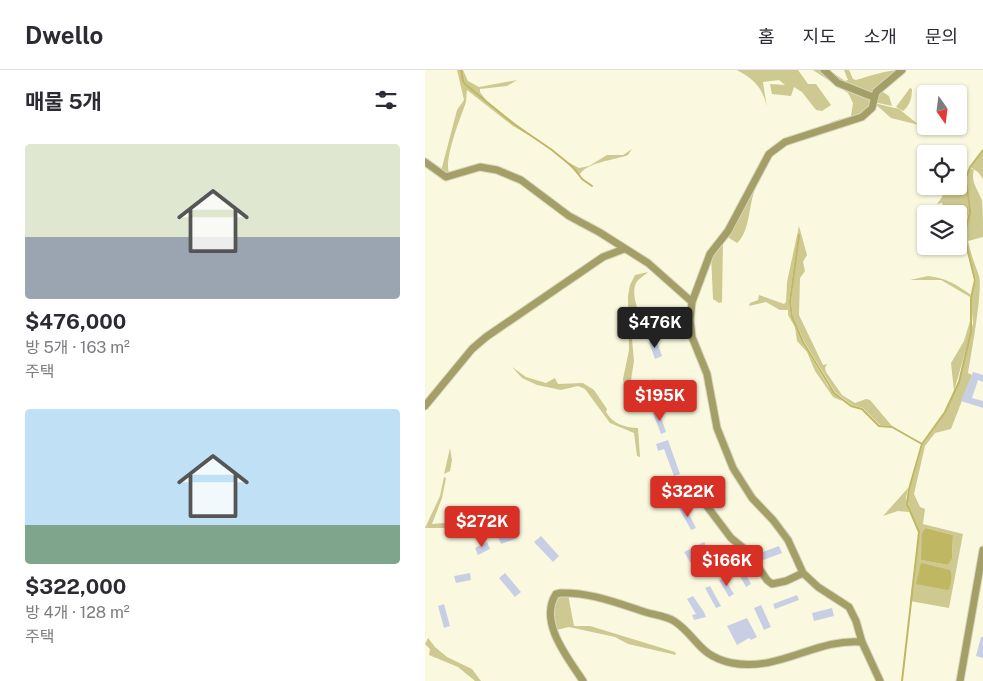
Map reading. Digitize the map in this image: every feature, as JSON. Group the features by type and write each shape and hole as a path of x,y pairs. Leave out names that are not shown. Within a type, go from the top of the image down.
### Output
{"street":[{"path":"824,70 838,83 873,97"},
{"path":"880,681 862,642 856,620 849,607 818,587 803,573 788,540 773,520 751,498 725,453 717,428 707,374 690,328 692,302 710,254 735,220 769,154 785,142 862,117 872,108 873,97 882,85 902,70"},
{"path":"425,162 446,177 473,167 487,168 509,174 532,186 569,216 599,232 659,271 692,302"},
{"path":"425,406 473,349 486,337 603,257 617,250 624,249"},
{"path":"686,484 697,493 731,538 747,551 767,580 772,584 786,581 803,573"},
{"path":"960,681 983,550"},
{"path":"583,681 565,654 551,625 551,605 556,594 576,593 607,599 673,620 709,655 732,663 771,663 827,646 851,641 862,642"}],"shaded area":[{"path":"457,70 463,70 468,81 479,87 517,80 507,86 480,89 480,92 488,103 537,140 513,126 467,90 466,103 456,130 448,161 450,174 441,171 457,110 464,100"},
{"path":"737,70 798,70 808,84 816,84 831,105 822,111 816,110 802,92 794,87 791,96 772,94 770,84 785,85 779,80 763,82 767,108 763,95 757,85 749,77"},
{"path":"813,70 823,70 868,98 871,104 861,114 829,125 831,122 851,116 853,103 848,93"},
{"path":"826,70 829,70 845,81 848,80 844,70 849,70 853,79 856,80 884,72 901,70 873,96 848,87"},
{"path":"910,88 912,89 912,95 907,107 903,111 896,107"},
{"path":"880,90 889,96 892,106 874,102"},
{"path":"874,103 899,109 917,124 891,118"},
{"path":"780,148 768,163 759,180 752,198 744,233 737,243 726,236 770,155"},
{"path":"632,149 628,155 587,168 579,176 564,160 579,168 589,166 607,155 623,155"},
{"path":"983,151 983,179 978,172 970,167"},
{"path":"970,168 974,170 975,186 982,201 983,219 983,237 968,241 980,283 968,373 972,375 951,429 935,433 925,446 914,494 920,507 925,509 923,524 963,534 949,608 910,601 919,532 907,498 923,444 945,412 959,382 973,323 971,298 976,280 967,247 967,224 970,212 967,178","holes":["926,528 953,535 952,559 948,565 922,560"]},
{"path":"967,188 969,212 967,218 967,205 937,204 942,195 967,195"},
{"path":"799,226 807,255 803,262 805,271 800,278 799,315 823,365 827,364 826,372 842,395 855,403 866,399 870,400 892,426 880,425 863,408 852,405 835,392 804,341 793,317 791,302 799,230 789,302 791,317 802,342 828,386 842,401 833,397 815,371 807,352 797,341 795,327 788,315 788,310 780,310 766,302 749,306 750,303 758,300 759,295 784,304 786,302 787,282"},
{"path":"723,239 722,302 719,303 713,299 711,255"},
{"path":"648,272 637,281 634,290 639,325 632,339 634,361 629,393 629,409 626,405 623,379 629,350 628,296 630,285 635,275"},
{"path":"928,276 951,282 971,295 970,297 941,280 910,280"},
{"path":"971,306 971,332 954,391 951,363 964,341 970,321"},
{"path":"512,367 526,377 546,383 555,378 558,384 583,383 594,390 607,409 606,412 615,422 624,426 638,428 640,457 637,456 634,433 610,423 585,389 578,386 561,390 537,385 522,378"},
{"path":"450,448 452,460 450,471 444,474"},
{"path":"444,477 446,478 442,498 432,524 443,523 471,529 490,525 490,527 469,533 446,528 425,528 440,496"},
{"path":"908,488 906,498 909,512 898,511 883,516"},
{"path":"926,528 953,535 952,559 948,565 921,560 922,533"},
{"path":"921,563 950,570 951,580 948,590 916,584"},
{"path":"568,594 574,626 590,626 675,652 676,655 628,644 615,637 569,627 556,630 554,606 559,597"},
{"path":"428,638 447,657 472,669 481,681 475,681 458,667 429,655 430,649 425,644"}],"building":[{"path":"656,339 662,356 655,359 649,342"},
{"path":"973,372 983,375 983,382 978,380 972,398 983,401 983,408 961,401"},
{"path":"654,379 668,393 663,397 649,384"},
{"path":"659,411 666,432 661,434 653,413"},
{"path":"668,440 680,474 674,476 664,449 658,451 656,444"},
{"path":"685,506 696,528 691,530 679,508"},
{"path":"513,529 517,538 501,544 497,535"},
{"path":"541,536 559,556 553,562 534,542"},
{"path":"487,542 490,549 478,555 475,548"},
{"path":"704,542 717,566 712,569 704,557 697,561 702,571 697,573 684,552"},
{"path":"779,546 782,553 761,561 757,554"},
{"path":"742,567 751,584 746,587 737,571"},
{"path":"470,573 471,580 456,583 454,576"},
{"path":"505,573 521,592 515,597 499,578"},
{"path":"724,578 734,594 729,597 719,580"},
{"path":"710,586 721,606 716,608 705,588"},
{"path":"797,595 799,600 775,609 773,604"},
{"path":"693,596 706,617 694,620 692,615 696,614 687,599"},
{"path":"444,604 450,626 444,628 438,606"},
{"path":"761,605 771,627 764,630 754,608"},
{"path":"832,608 834,616 814,621 812,613"},
{"path":"747,618 757,637 751,640 749,638 737,645 727,626"},
{"path":"981,637 983,637 983,658 976,656"}],"waterway":[{"path":"461,70 463,81 466,85 514,124 552,150 592,186"},
{"path":"902,681 919,532 907,504 909,489 922,444 945,412 959,382 971,332 971,298 975,280 964,236 970,212 966,178 970,167 983,150"},
{"path":"799,235 790,302 792,317 803,342 834,393 851,406 862,409 879,426 892,427 922,444"}]}
